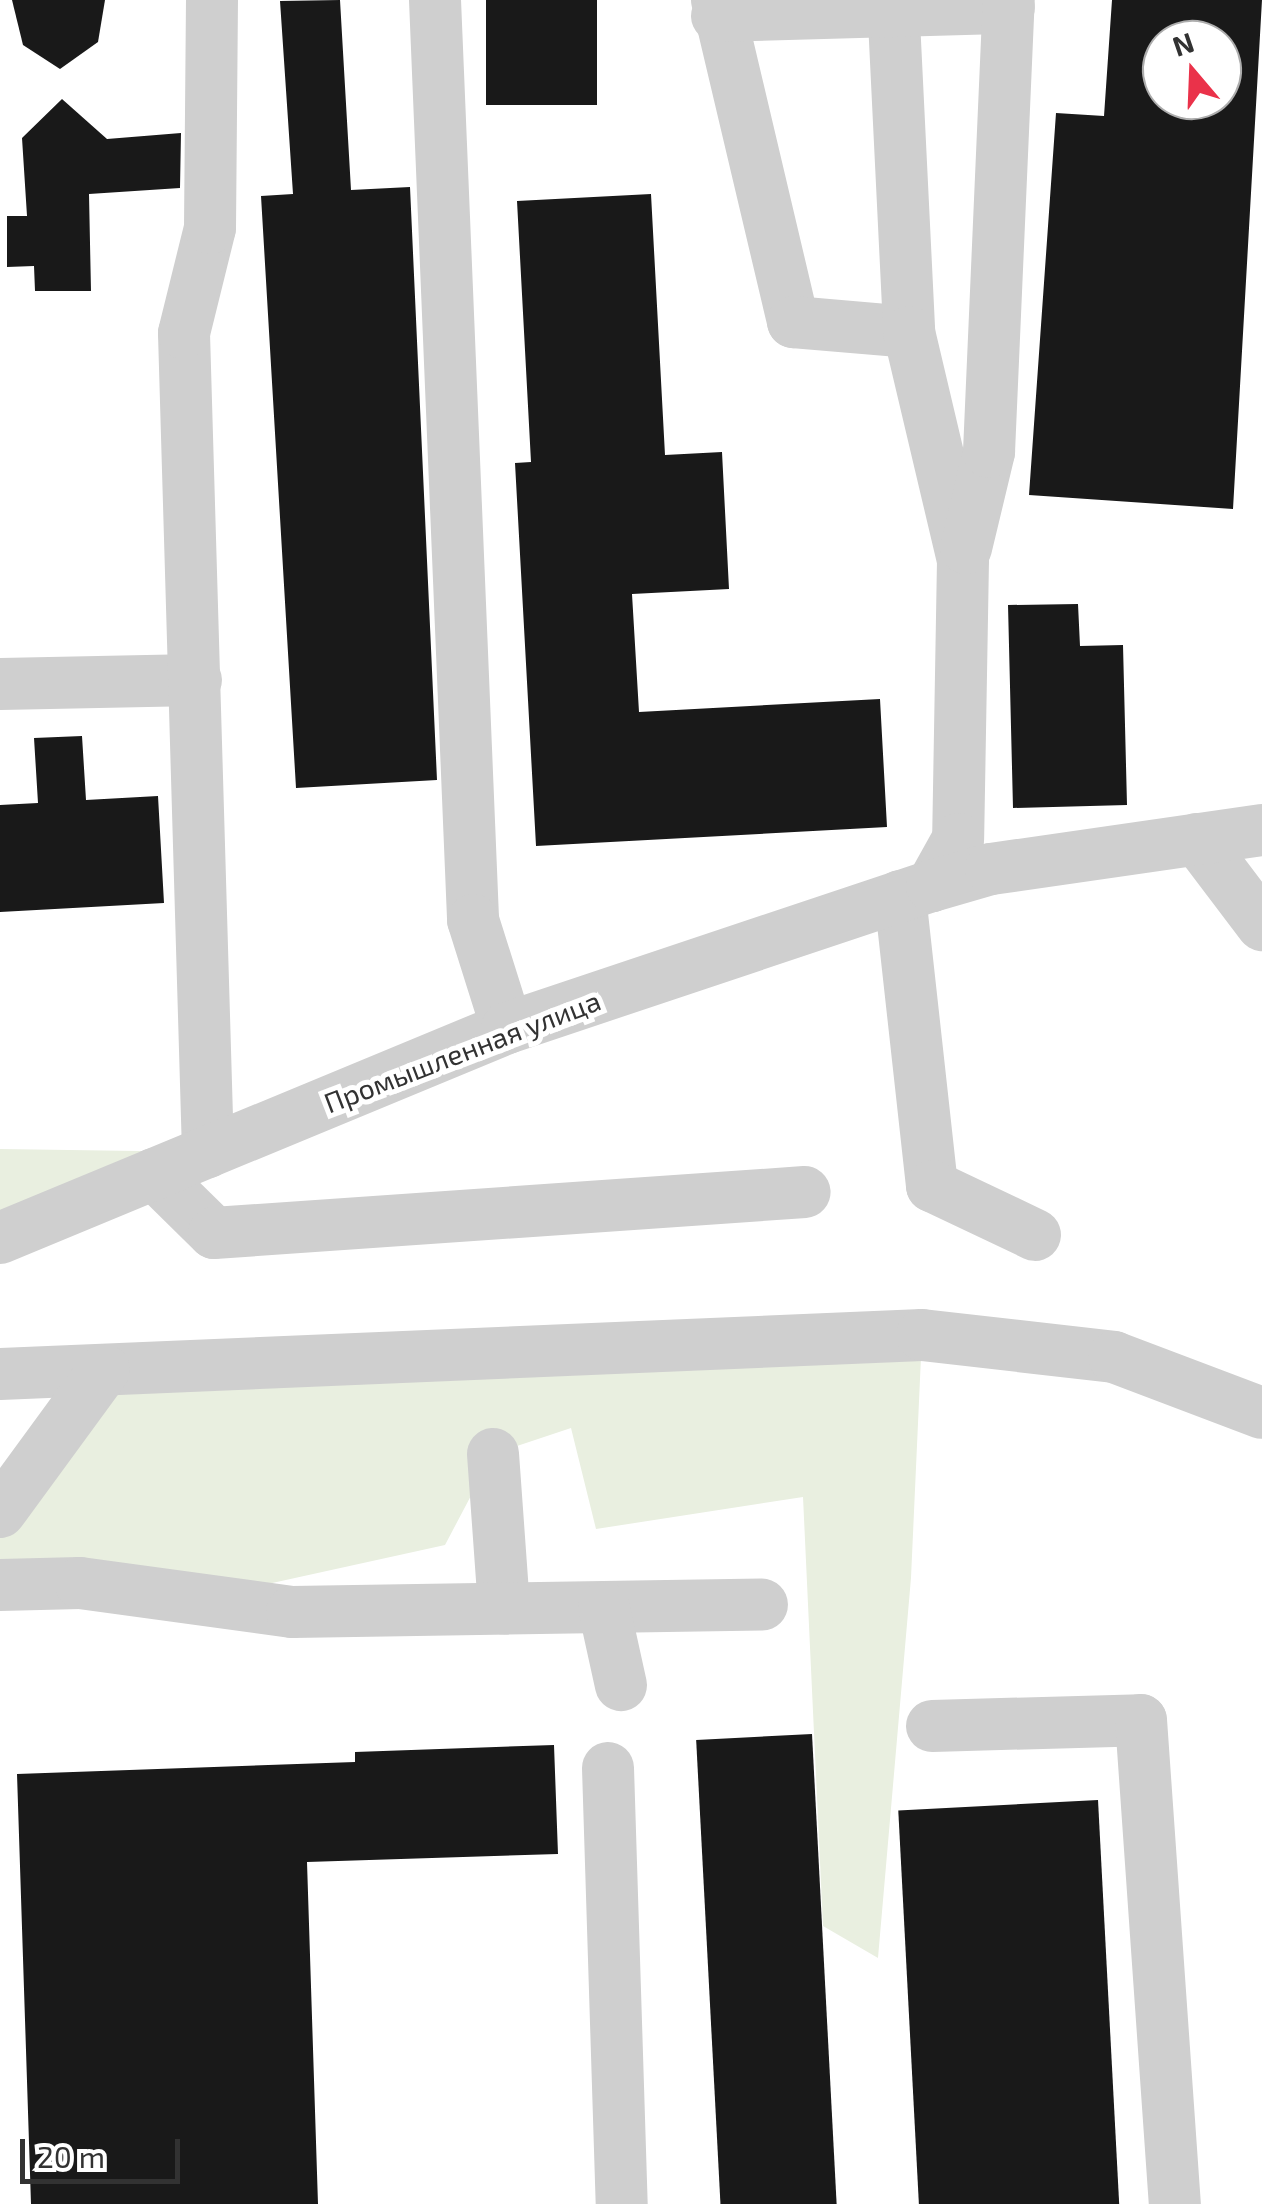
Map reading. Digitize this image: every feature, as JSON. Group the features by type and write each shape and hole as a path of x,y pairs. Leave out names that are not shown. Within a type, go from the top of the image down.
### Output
{"street":[{"path":"208,1152 184,332 210,228 212,0"},
{"path":"435,0 473,920 506,1028"},
{"path":"909,332 793,322 717,8 1009,4 990,452 963,560 958,839 916,891 932,1186 1035,1235"},
{"path":"893,6 909,332 963,560"},
{"path":"0,684 196,680"},
{"name":"Промышленная улица","path":"0,1238 506,1028 916,891 992,869 1262,830"},
{"path":"1198,840 1262,924"},
{"path":"154,1174 214,1233 805,1192"},
{"path":"0,1374 922,1335 1114,1357 1262,1413"},
{"path":"0,1512 104,1370"},
{"path":"493,1454 504,1610"},
{"path":"0,1585 80,1583 292,1612 762,1605"},
{"path":"604,1608 622,1685"},
{"path":"932,1726 1141,1720 1175,2204"},
{"path":"608,1768 622,2204"}],"green space":[{"path":"0,1149 208,1152 0,1238"},
{"path":"922,1335 911,1578 878,1958 823,1926 803,1497 596,1529 571,1428 493,1454 445,1545 200,1599 0,1589 0,1512 104,1370"}],"building":[{"path":"12,0 105,0 98,42 60,69 23,45"},
{"path":"340,0 351,190 410,187 437,780 296,788 261,196 293,194 280,1"},
{"path":"486,0 597,0 597,105 486,105"},
{"path":"1112,0 1262,0 1233,509 1029,495 1056,113 1104,116"},
{"path":"62,99 107,139 181,133 180,188 89,194 91,291 35,291 34,266 7,267 7,216 27,216 22,138"},
{"path":"651,194 665,455 722,452 729,589 632,594 639,712 880,699 887,827 536,846 515,463 531,462 517,201"},
{"path":"1078,604 1080,646 1123,645 1127,805 1013,808 1008,605"},
{"path":"82,736 86,800 158,796 164,903 0,912 0,805 38,803 34,738"},
{"path":"812,1734 837,2204 720,2204 696,1740"},
{"path":"554,1745 558,1854 307,1862 318,2204 31,2204 17,1774 355,1762 355,1752"},
{"path":"1098,1800 1119,2204 919,2204 898,1810"}]}
